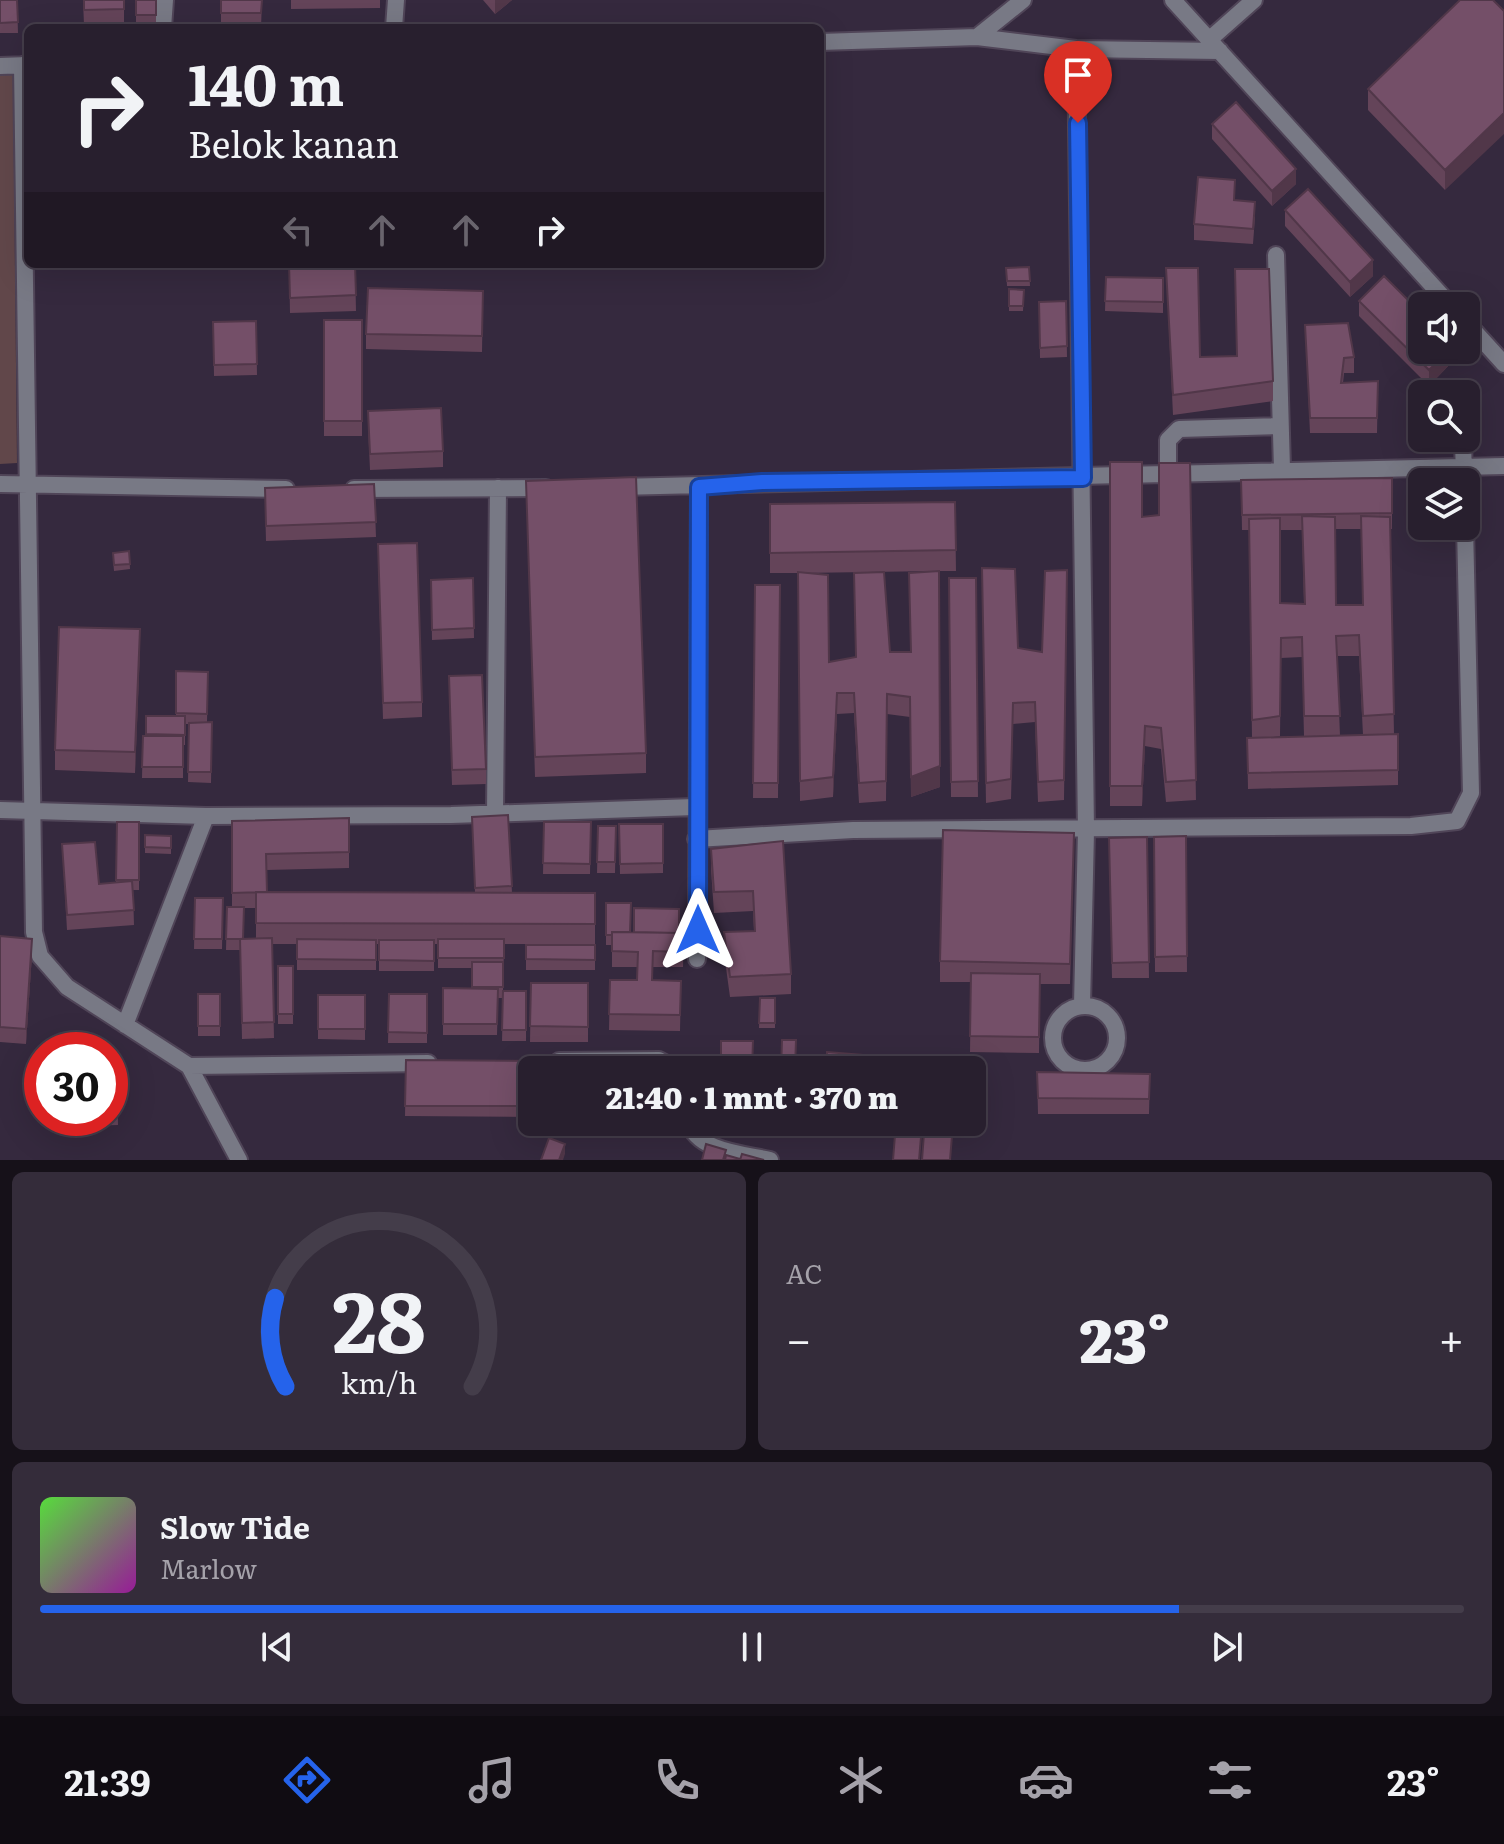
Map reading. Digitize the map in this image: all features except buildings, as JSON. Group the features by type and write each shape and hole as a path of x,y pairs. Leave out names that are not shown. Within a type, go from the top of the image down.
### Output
{"street":[{"path":"163,24 165,0"},
{"path":"394,24 396,0"},
{"path":"977,37 1023,0"},
{"path":"1173,0 1438,292"},
{"path":"824,42 977,37 1076,49 1215,45 1254,0"},
{"path":"1076,49 1086,831 1082,1005"},
{"path":"0,66 24,65"},
{"path":"1276,255 1282,469"},
{"path":"27,268 34,932 40,956 67,987 189,1066 239,1160"},
{"path":"1480,337 1504,364"},
{"path":"1168,476 1168,440 1179,429 1280,426"},
{"path":"1480,471 1504,466"},
{"path":"606,487 1168,476 1282,469 1408,472"},
{"path":"0,484 303,489"},
{"path":"697,959 695,807 699,487"},
{"path":"495,813 498,488"},
{"path":"333,489 560,488"},
{"path":"696,839 853,830 1086,831 1411,826 1457,821 1471,793 1465,540"},
{"path":"0,810 206,816 695,807"},
{"path":"125,1025 206,816"},
{"path":"1082,1005 1102,1010 1115,1025 1117,1045 1107,1062 1088,1071 1068,1066 1055,1051 1053,1031 1064,1013 1082,1005"},
{"path":"189,1066 440,1063"},
{"path":"698,1136 707,1143 770,1160"}],"shaded area":[{"path":"0,73 13,73 17,463 0,464"}],"route":[{"path":"698,930 695,807 699,487 762,482 1003,476 1083,478 1078,123"}]}
